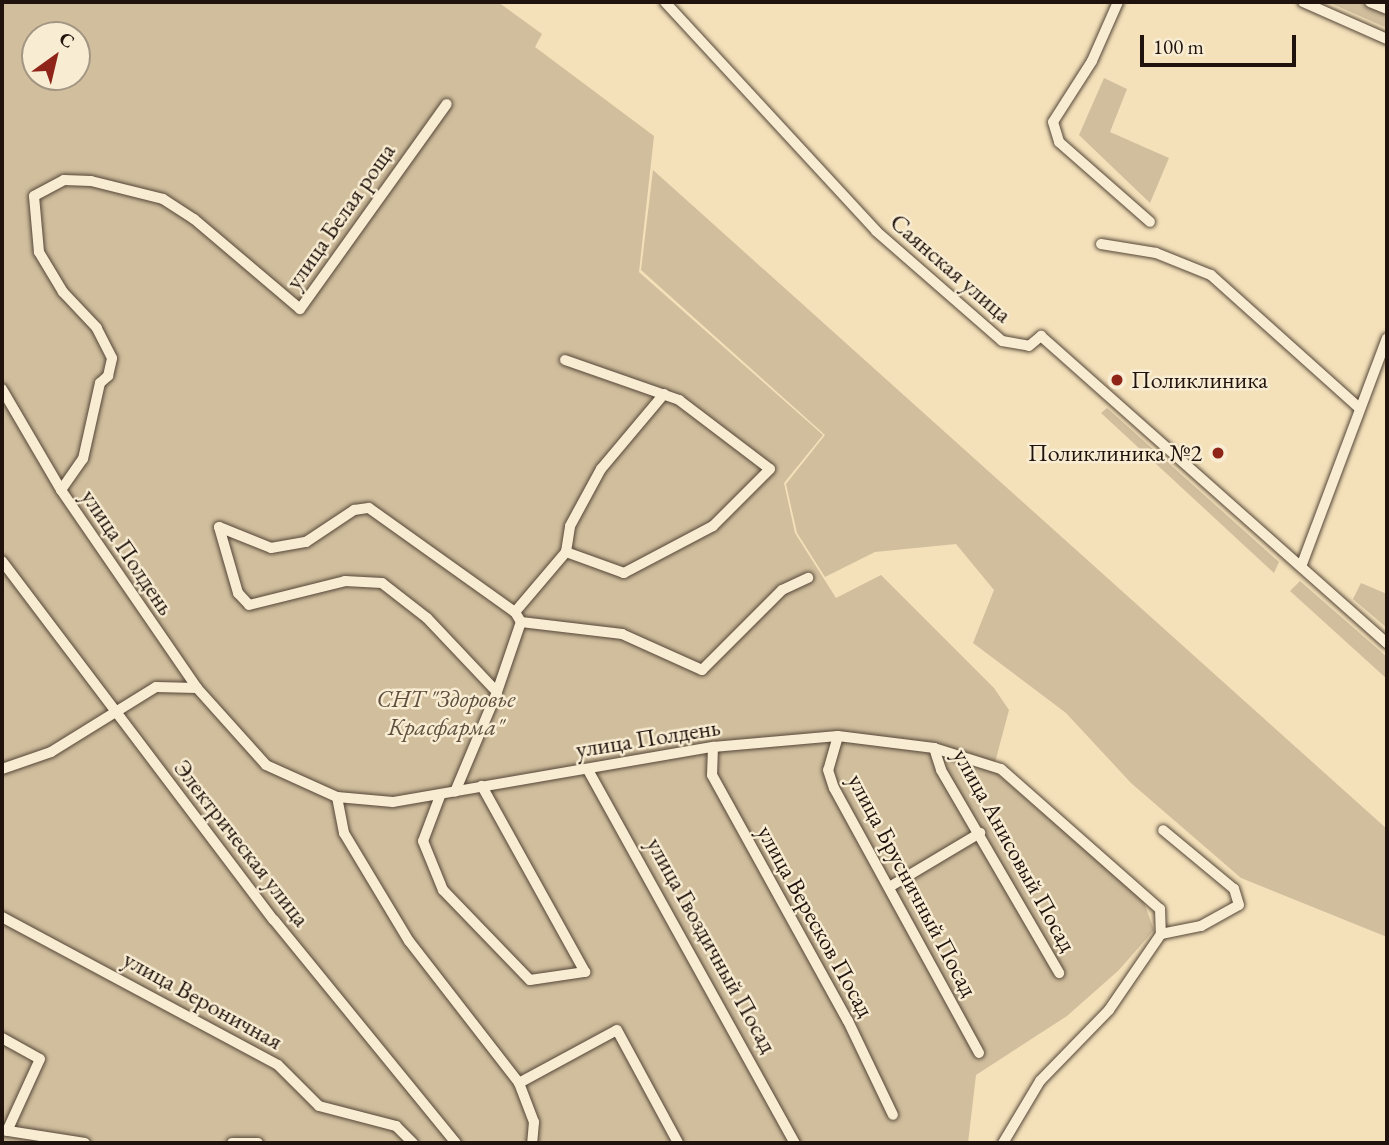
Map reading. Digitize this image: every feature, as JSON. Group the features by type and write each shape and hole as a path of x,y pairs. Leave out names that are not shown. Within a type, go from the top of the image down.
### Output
{"street":[{"name":"Саянская улица","path":"666,2 876,231 1002,341 1030,346 1041,336 1302,564"},
{"path":"1118,2 1092,61 1053,122 1059,142 1150,222"},
{"path":"1303,2 1387,39"},
{"path":"1370,2 1387,9"},
{"name":"улица Белая роща","path":"61,490 83,459 100,383 108,376 112,358 97,328 63,292 39,252 34,196 64,180 92,181 163,198 194,219 300,309 447,104"},
{"path":"1101,244 1156,253 1211,275 1358,407"},
{"path":"1387,338 1358,407 1302,564 1332,597 1387,643"},
{"path":"565,360 680,400 770,469 713,526 624,573 566,552"},
{"name":"улица Полдень","path":"2,389 61,490 197,688 266,765 337,797 393,802 713,747 838,736 934,748 1001,769 1055,813 1160,909 1161,934"},
{"path":"455,792 497,692 518,617 566,552 570,526 601,469 664,394"},
{"path":"497,692 427,618 382,583 345,580 249,605 238,593 219,527 271,548 306,542 354,510 369,508 518,617 622,634 702,670 782,590 808,578"},
{"name":"Электрическая улица","path":"2,561 113,713 456,1143"},
{"path":"2,769 51,752 156,687 197,688"},
{"name":"улица Брусничный Посад","path":"838,736 828,770 834,788 891,886 979,1053"},
{"name":"улица Вересков Посад","path":"713,747 712,775 848,1021 892,1115"},
{"name":"улица Анисовый Посад","path":"934,748 941,770 1059,973"},
{"name":"улица Гвоздичный Посад","path":"589,770 795,1143"},
{"path":"440,796 423,841 443,890 530,980 585,972 482,786"},
{"path":"337,797 344,833 408,942 519,1083 534,1122 532,1143"},
{"path":"1003,1143 1040,1081 1109,1010 1161,934 1201,926 1239,905 1234,889 1163,830"},
{"path":"891,886 980,834"},
{"name":"улица Вероничная","path":"2,917 278,1065 319,1106 396,1126 413,1143"},
{"path":"519,1083 617,1030 678,1143"},
{"path":"2,1038 40,1059 5,1131 85,1143"},
{"path":"232,1143 258,1143"}],"green space":[{"name":"СНТ \"Здоровье Красфарма\"","path":"2,2 498,2 542,34 535,47 654,136 639,272 823,435 784,483 795,533 836,598 881,575 994,688 1009,710 993,770 1143,900 1154,930 1119,970 1067,1016 976,1075 968,1143 2,1143"},
{"path":"1328,2 1359,2 1387,14 1387,28"},
{"path":"1104,78 1127,89 1110,132 1169,158 1150,203 1079,135"},
{"path":"653,170 1387,829 1387,937 1241,878 1131,783 1066,713 973,643 994,590 956,544 875,552 825,577 797,533 786,484 825,435 641,270"},
{"path":"1107,408 1279,562 1274,573 1101,413"},
{"path":"1300,581 1387,657 1387,679 1290,591"},
{"path":"1361,583 1387,594 1387,628 1353,599"}],"place":[{"name":"Поликлиника","path":"1117,380"},
{"name":"Поликлиника №2","path":"1218,453"}]}
